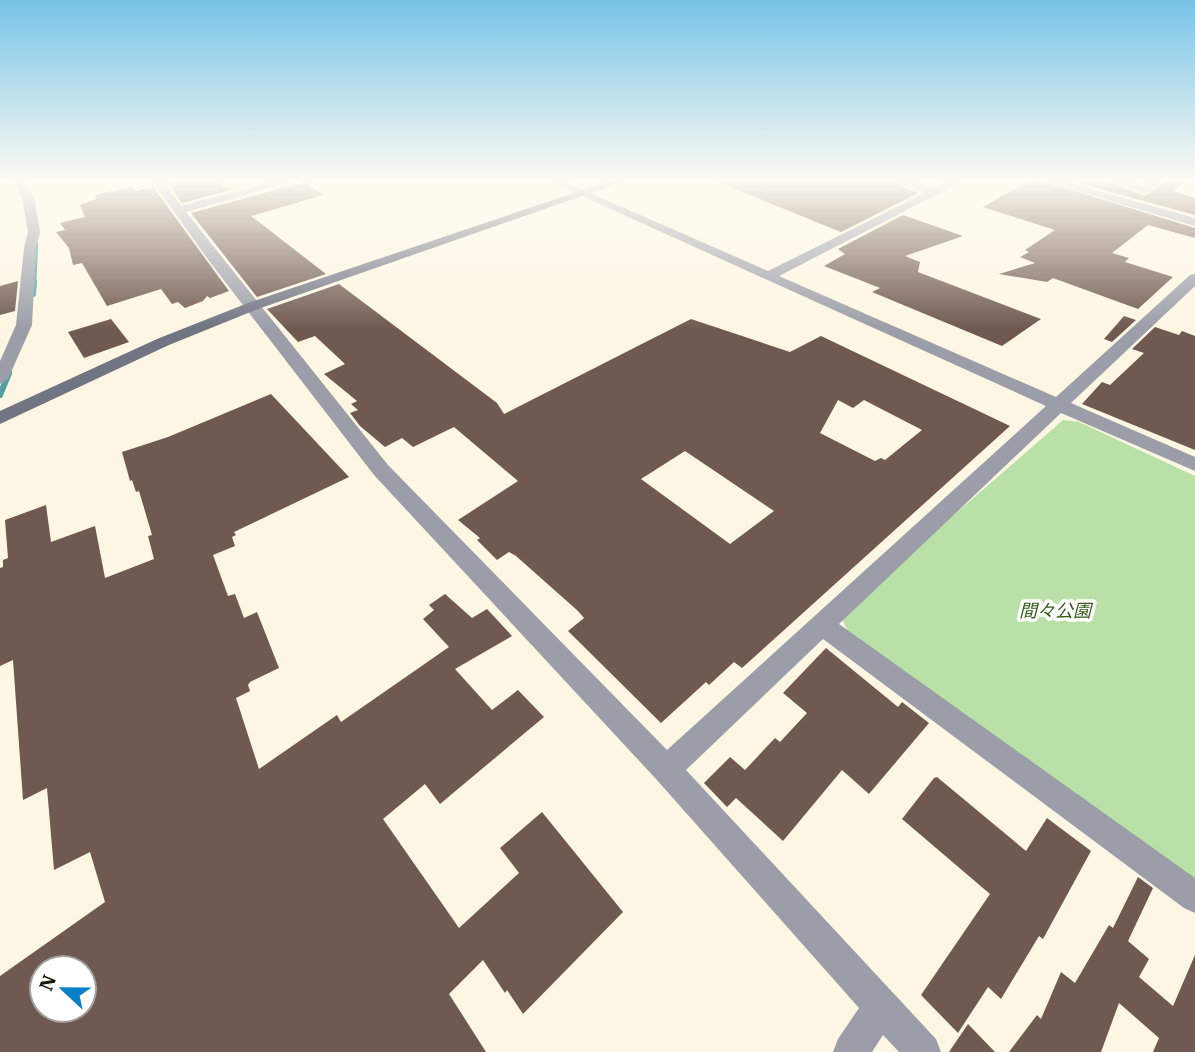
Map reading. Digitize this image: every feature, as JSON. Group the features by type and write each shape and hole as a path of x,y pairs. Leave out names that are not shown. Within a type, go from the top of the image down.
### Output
{"street":[{"path":"0,379 24,325 34,231"},
{"path":"194,231 382,470 666,769 923,1052"},
{"path":"0,418 163,342 253,306 474,231"},
{"path":"667,231 1195,464"},
{"path":"768,276 859,231"},
{"path":"666,769 1195,278"},
{"path":"823,626 1195,897"},
{"path":"851,1052 881,1007"}],"green space":[{"name":"間々公園","path":"1063,420 1079,422 1195,476 1195,884 849,634 840,614"}],"building":[{"path":"185,231 229,291 210,298 207,296 203,301 185,308 178,302 172,304 161,289 107,306 82,263 73,265 69,248 56,232"},
{"path":"205,231 271,231 326,274 257,297"},
{"path":"872,231 949,231 963,236 905,256 920,262 918,272 1041,319 1002,346 872,292 880,288 824,266 845,254 838,249"},
{"path":"1053,231 1140,231 1112,253 1129,258 1125,262 1173,277 1138,309 1053,278 1047,282 999,274 1035,263 1020,257 1029,252 1025,250"},
{"path":"1170,231 1195,231 1195,238"},
{"path":"18,281 15,311 0,315 0,286"},
{"path":"339,284 497,403 504,414 691,319 790,352 821,336 1010,426 742,668 734,662 709,685 706,682 661,723 568,631 584,618 578,611 516,556 509,552 497,560 477,540 480,538 458,520 518,481 454,427 413,447 402,438 385,447 360,426 350,413 358,410 351,404 357,401 324,374 345,364 315,336 298,342 267,309","holes":["838,400 853,408 864,400 922,430 885,460 881,458 875,461 820,433","685,451 774,511 730,544 641,479"]},
{"path":"1124,316 1136,320 1112,342 1104,339"},
{"path":"111,319 129,342 84,358 68,332"},
{"path":"1155,327 1179,335 1182,331 1195,336 1195,450 1082,404 1102,382 1110,385 1144,353 1132,349"},
{"path":"271,394 349,477 234,532 236,535 232,537 235,546 213,555 228,596 235,594 244,618 257,612 279,668 250,682 250,691 236,698 259,769 337,715 341,722 449,647 423,619 434,610 429,605 445,594 472,618 487,609 512,636 455,669 492,710 518,690 544,717 440,804 425,784 383,819 459,928 519,873 500,848 542,812 623,912 523,1014 483,960 449,994 486,1052 0,1052 0,976 28,956 28,1024 98,1024 98,954 31,954 105,902 90,852 54,870 47,788 23,800 13,660 0,666 0,568 3,567 3,560 8,558 5,520 46,505 51,542 95,526 105,578 154,559 148,536 152,535 139,491 136,492 132,480 130,481 122,452 168,437"},
{"path":"826,648 898,707 902,702 929,723 869,794 842,770 783,841 736,798 727,807 704,783 730,757 745,770 775,738 780,742 807,713 783,693"},
{"path":"937,777 1026,851 1047,818 1091,851 1043,939 1039,936 1001,999 988,987 958,1033 921,995 990,894 902,819"},
{"path":"1138,877 1153,888 1128,941 1149,959 1139,977 1173,1006 1195,955 1195,1052 1153,1052 1159,1038 1119,1003 1101,1052 1009,1052 1037,1015 1041,1019 1061,972 1075,983 1109,925 1113,928"},
{"path":"968,1024 995,1052 949,1052"}],"waterway":[{"path":"34,284 36,244"},
{"path":"33,294 34,282"},
{"path":"0,395 9,373"}]}
